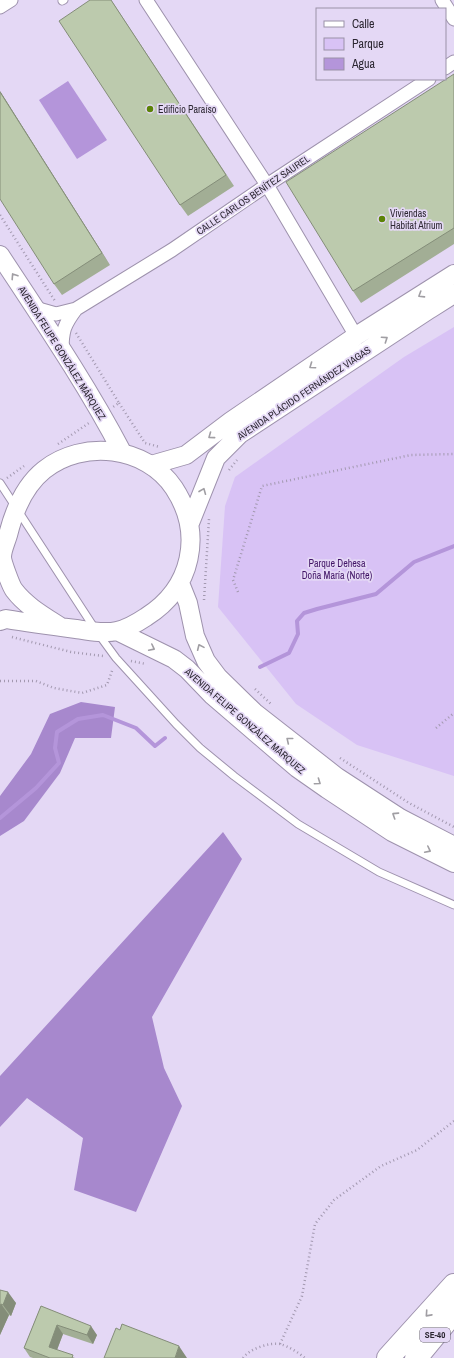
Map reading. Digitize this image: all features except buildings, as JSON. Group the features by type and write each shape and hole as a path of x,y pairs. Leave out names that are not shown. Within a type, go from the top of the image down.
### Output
{"highway":[{"path":"388,1358 454,1286"},
{"name":"SE-40","path":"416,1358 454,1312"}],"main road":[{"name":"AVENIDA FELIPE GONZÁLEZ MÁRQUEZ","path":"0,255 62,351 109,427 122,452"},
{"name":"AVENIDA PLÁCIDO FERNÁNDEZ VIAGAS","path":"151,465 186,455 231,421 356,336 454,274"},
{"name":"AVENIDA PLÁCIDO FERNÁNDEZ VIAGAS","path":"190,523 216,458 240,434 454,294"},
{"path":"4,628 6,619 61,627 97,632 117,631 140,621 158,609 180,583 185,572 191,548 190,523 182,500 169,480 151,465 122,452 95,450 68,456 44,470 26,490 5,527 1,559 13,589 33,609 61,627"},
{"name":"AVENIDA FELIPE GONZÁLEZ MÁRQUEZ","path":"180,583 188,603 195,636 206,661 218,677 254,712 337,777 400,818 454,846"},
{"name":"AVENIDA FELIPE GONZÁLEZ MÁRQUEZ","path":"117,631 174,659 187,669 213,696 297,768 327,789 392,832 454,863"}],"street":[{"path":"0,7 12,0"},
{"path":"146,0 267,185 356,336"},
{"path":"442,0 454,19"},
{"name":"CALLE CARLOS BENÍTEZ SAUREL","path":"35,308 56,314 76,309 172,250 267,185 427,80"},
{"name":"CALLE CARLOS BENÍTEZ SAUREL","path":"62,351 62,337 65,326 76,309"}],"lane":[{"path":"0,483 97,632 116,658 200,748 234,776 298,824 379,872 454,905"}],"path":[{"path":"119,403 145,443 162,448"},
{"path":"238,592 233,580 262,486 411,455 454,454"},
{"path":"226,473 240,457"},
{"path":"203,604 209,517"},
{"path":"0,681 36,681 54,688 82,693 107,685 116,658 71,652 4,628"},
{"path":"253,687 276,708"},
{"path":"436,728 454,713"},
{"path":"337,756 409,803 454,827"},
{"path":"280,1344 302,1296 315,1224 334,1200 381,1166 417,1150 454,1121"},
{"path":"243,1358 246,1354 263,1345 280,1344 299,1353 305,1358"}],"green space":[{"name":"Parque Dehesa Doña María (Norte)","path":"454,327 454,776 357,745 296,704 218,607 225,506 235,477 404,357"}],"shaded area":[{"path":"81,702 115,707 111,738 75,738 60,773 24,821 0,836 0,796 31,754 50,714"},
{"path":"223,832 242,859 152,1017 164,1068 182,1106 136,1212 74,1190 83,1138 27,1098 0,1127 0,1076"}],"water":[{"path":"68,81 107,140 77,159 39,100"}],"waterway":[{"path":"260,667 289,653 298,634 297,621 304,613 376,594 414,562 454,546"},
{"path":"0,818 36,788 59,763 55,748 57,732 78,719 103,715 136,728 155,746 165,738"}],"place":[{"name":"Edificio Paraíso","path":"150,109"},
{"name":"Viviendas Habitat Atrium","path":"382,219"}]}
